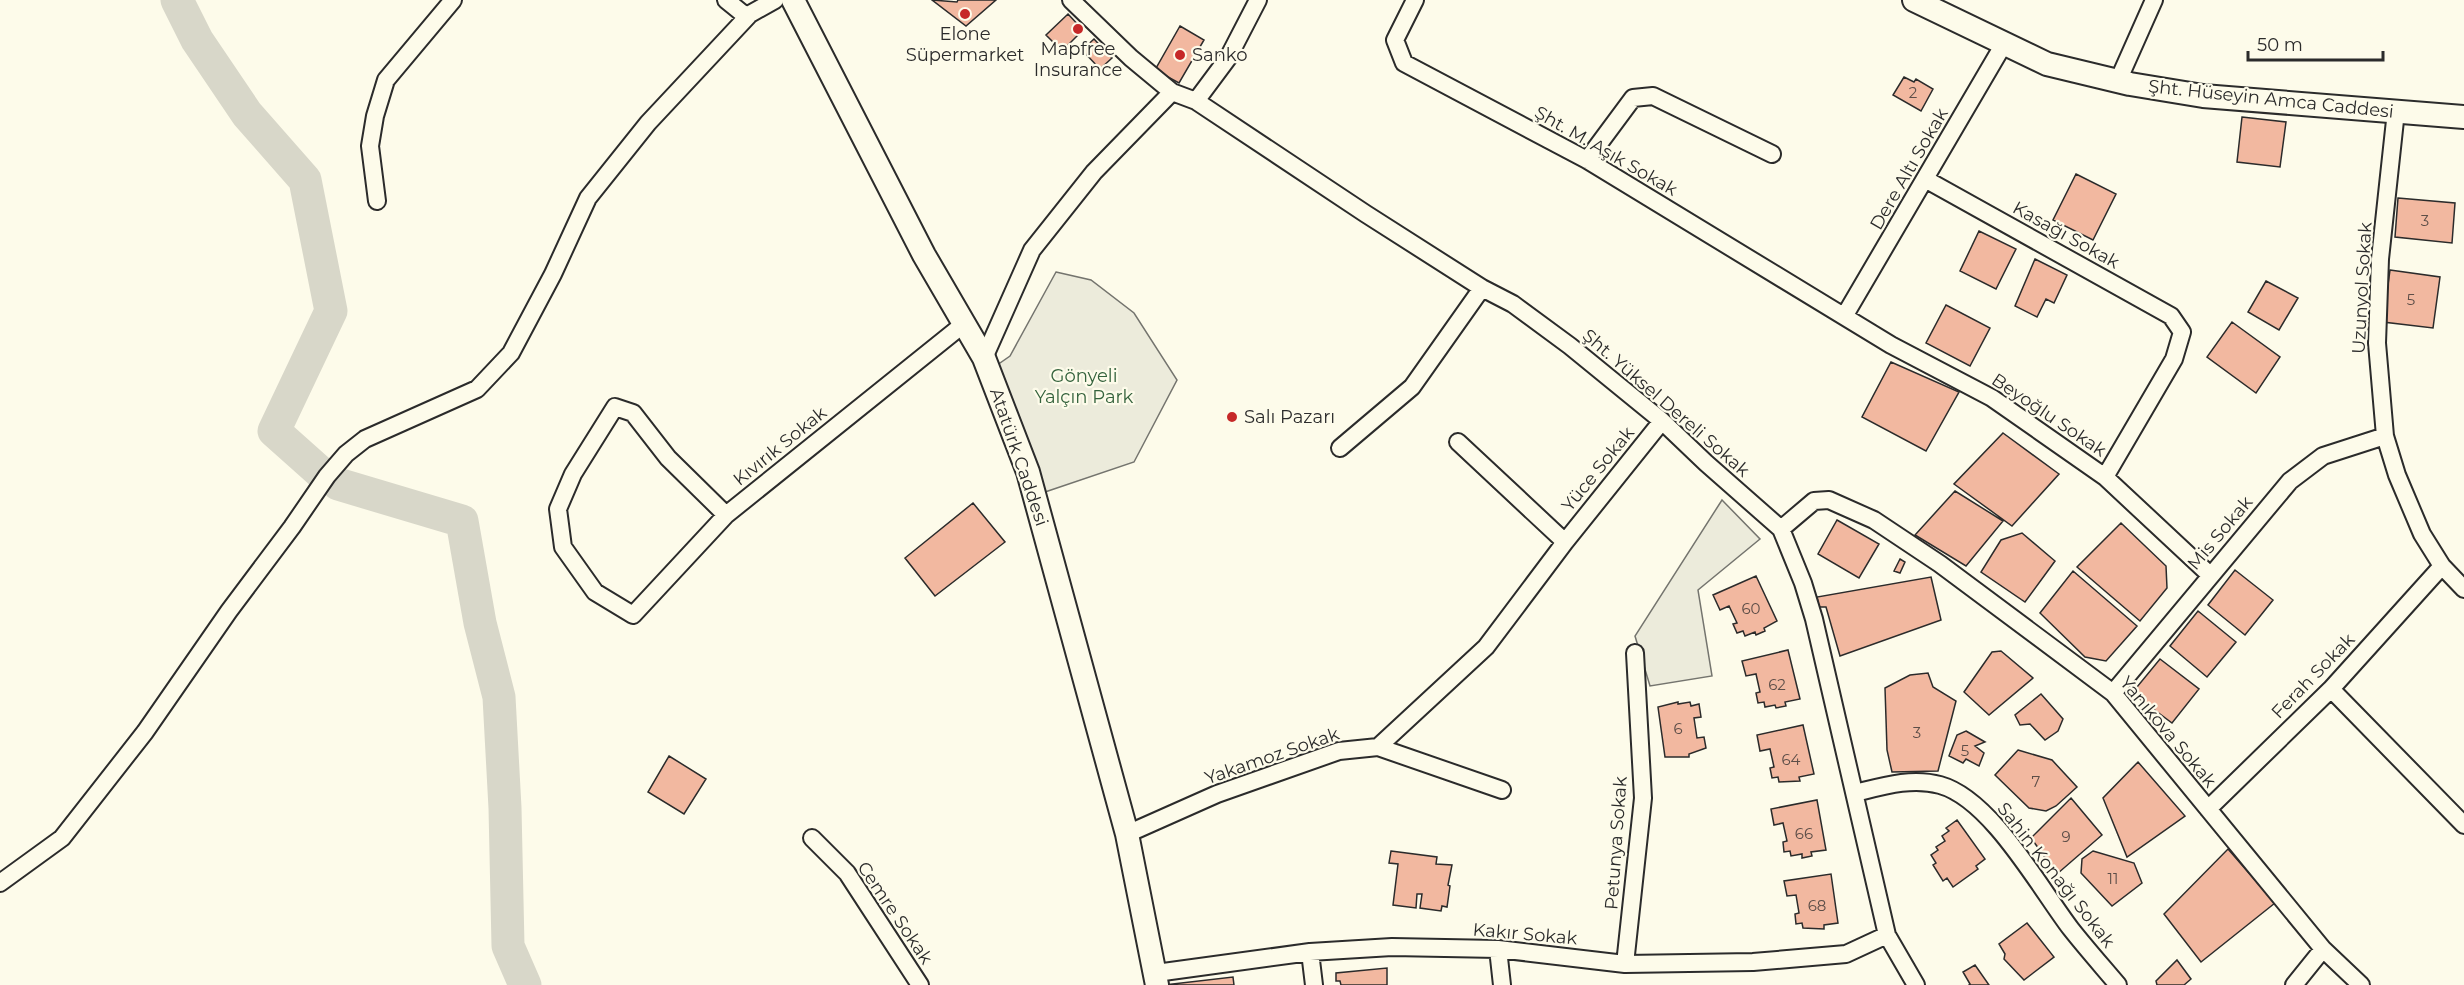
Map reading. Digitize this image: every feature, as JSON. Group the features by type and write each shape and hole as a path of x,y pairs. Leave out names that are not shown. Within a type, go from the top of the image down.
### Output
{"main road":[{"name":"Atatürk Caddesi","path":"793,0 924,255 984,358 1028,472 1127,834 1156,979"},
{"name":"Şht. Hüseyin Amca Caddesi","path":"1914,0 2047,63 2118,81 2203,96 2464,117"}],"street":[{"path":"377,201 370,146 375,116 386,80 453,0"},
{"path":"726,0 747,17"},
{"path":"0,884 62,838 145,732 229,611 327,476 346,454 365,439 477,389 511,353 553,274 588,198 648,123 747,17 775,0"},
{"name":"Şht. Yüksel Dereli Sokak","path":"1071,0 1131,58 1172,92 1196,101 1482,288 1513,304 1570,346 1662,421 1706,464 1781,529 1814,619 1887,935 1916,985"},
{"path":"1196,101 1228,58 1258,0"},
{"name":"Şht. M. Aşık Sokak","path":"1415,0 1395,40 1404,63 1587,160 1845,315"},
{"path":"2118,81 2154,0"},
{"name":"Dere Altı Sokak","path":"1845,315 2005,42"},
{"path":"984,358 1032,250 1094,172 1172,92"},
{"path":"1587,160 1633,98 1653,96 1772,154"},
{"name":"Uzunyol Sokak","path":"2396,111 2380,260 2377,343 2385,436 2397,475 2422,534 2442,566 2464,589"},
{"name":"Kasağı Sokak","path":"1926,179 2171,316 2182,332 2174,359 2105,477"},
{"path":"1340,448 1412,387 1482,288"},
{"name":"Beyoğlu Sokak","path":"1845,315 1891,345 1992,398 2105,477 2210,576"},
{"name":"Kıvırık Sokak","path":"726,514 668,458 633,413 615,407 573,474 558,509 563,547 595,592 633,615 726,514 965,323"},
{"name":"Yüce Sokak","path":"1378,747 1486,647 1565,542 1662,421"},
{"name":"Mis Sokak","path":"2113,693 2290,481 2323,456 2385,436"},
{"path":"1458,442 1565,542"},
{"name":"Yanıkova Sokak","path":"1781,529 1814,501 1829,500 1874,520 1940,564 2113,693 2323,949 2361,985"},
{"name":"Ferah Sokak","path":"2208,809 2331,689 2442,566"},
{"name":"Petunya Sokak","path":"1625,964 1643,798 1635,653"},
{"path":"2331,689 2464,825"},
{"name":"Yakamoz Sokak","path":"1127,834 1217,794 1339,751 1378,747 1502,790"},
{"name":"Sahin Konağı Sokak","path":"1855,793 1904,781 1940,785 1968,798 1998,828 2072,929 2118,985"},
{"name":"Cemre Sokak","path":"812,838 847,873 920,985"},
{"name":"Kakır Sokak","path":"1156,979 1310,952 1392,946 1498,949 1625,964 1753,962 1846,954 1887,935"},
{"path":"1498,949 1502,985"},
{"path":"2294,985 2323,949"},
{"path":"1310,952 1314,985"}],"green space":[{"name":"Gönyeli Yalçın Park","path":"1056,272 1091,280 1134,313 1177,380 1134,462 1045,492 990,370 1010,356"},
{"path":"1722,500 1760,539 1698,590 1712,676 1650,686 1635,636"}],"building":[{"name":"Elone Süpermarket","path":"932,0 957,2 958,0 996,0 966,26"},
{"path":"1068,14 1083,30 1062,51 1046,35"},
{"name":"Sanko","path":"1180,26 1204,40 1179,83 1155,70"},
{"path":"1094,39 1112,58 1100,69 1082,50"},
{"path":"1904,77 1914,82 1916,79 1933,89 1921,111 1893,95"},
{"path":"2242,117 2286,122 2280,167 2237,162"},
{"path":"2076,174 2116,194 2093,240 2053,220"},
{"path":"2398,198 2455,203 2452,243 2395,237"},
{"path":"1979,231 2016,249 1996,289 1960,271"},
{"path":"2035,259 2067,275 2054,303 2046,299 2037,317 2015,306"},
{"path":"2390,270 2440,277 2433,328 2383,322"},
{"path":"2266,281 2298,298 2279,330 2248,312"},
{"path":"1946,305 1990,328 1970,366 1926,343"},
{"path":"2232,322 2280,357 2256,393 2207,357"},
{"path":"1891,362 1959,392 1926,451 1862,417"},
{"path":"2003,433 2059,474 2012,526 1954,484"},
{"path":"1955,491 2003,521 1966,566 1915,535"},
{"path":"973,503 1005,542 935,596 905,558"},
{"path":"1837,520 1879,544 1859,578 1818,554"},
{"path":"2121,523 2166,566 2167,588 2140,621 2077,567"},
{"path":"2022,533 2055,561 2025,602 1981,572 2001,540"},
{"path":"1900,559 1905,562 1900,573 1894,571"},
{"path":"2235,570 2273,600 2245,635 2208,605"},
{"path":"2073,571 2137,626 2106,661 2085,657 2040,613"},
{"path":"1756,576 1777,621 1764,628 1765,631 1745,636 1743,631 1737,633 1733,624 1737,623 1729,606 1720,610 1713,595"},
{"path":"1931,577 1941,620 1840,656 1826,607 1819,607 1817,597"},
{"path":"2198,611 2236,642 2207,677 2170,646"},
{"path":"1788,650 1800,699 1785,702 1786,706 1765,707 1764,702 1758,703 1756,693 1760,692 1756,674 1746,676 1742,661"},
{"path":"2001,651 2033,678 1989,715 1964,692 1992,652"},
{"path":"2160,659 2199,689 2172,723 2132,693"},
{"path":"1928,673 1933,687 1956,701 1938,771 1892,772 1887,750 1885,688 1910,675"},
{"path":"2041,694 2063,719 2058,731 2045,740 2030,724 2020,725 2015,715"},
{"path":"1678,702 1678,704 1690,702 1691,706 1699,704 1701,717 1694,718 1697,738 1704,737 1706,748 1689,754 1689,757 1665,757 1658,707"},
{"path":"1803,725 1814,774 1799,777 1800,781 1779,782 1778,777 1772,778 1770,768 1774,767 1770,749 1760,751 1757,735"},
{"path":"1966,731 1985,742 1975,746 1984,753 1979,766 1966,759 1963,763 1949,756 1957,735"},
{"path":"2018,750 2052,760 2077,787 2056,806 2046,811 2029,808 1995,775"},
{"path":"669,756 706,779 684,814 648,792"},
{"path":"2138,762 2185,816 2127,857 2103,798"},
{"path":"2071,798 2102,835 2057,874 2031,838"},
{"path":"1817,800 1826,850 1811,852 1812,856 1802,858 1802,854 1791,856 1790,851 1784,852 1783,842 1787,841 1783,823 1774,825 1771,809"},
{"path":"1957,820 1985,859 1976,866 1978,869 1953,887 1947,878 1943,881 1933,865 1936,863 1931,855 1938,850 1936,847 1945,841 1942,836 1949,831 1946,828"},
{"path":"2228,849 2275,903 2201,962 2164,914"},
{"path":"1391,851 1437,857 1436,864 1452,865 1447,907 1442,906 1441,911 1420,908 1422,894 1417,894 1416,908 1393,905 1398,864 1389,863"},
{"path":"2093,851 2134,863 2142,883 2112,906 2081,873 2082,859"},
{"path":"1831,874 1838,923 1824,925 1824,929 1803,928 1802,923 1796,924 1795,914 1799,913 1796,895 1787,896 1784,881"},
{"path":"2027,923 2054,957 2024,980 2004,959 2005,954 1999,944"},
{"path":"2177,960 2191,979 2184,985 2157,985 2156,981"},
{"path":"1975,965 1989,985 1969,985 1963,972"},
{"path":"1387,968 1387,985 1341,985 1340,981 1336,981 1336,973"},
{"path":"1233,977 1234,985 1164,985"}],"waterway":[{"path":"177,0 197,40 247,114 305,180 331,311 274,431 320,472"},
{"path":"338,484 462,521 480,623 499,697 505,808 508,946 525,985"}],"place":[{"name":"Elone Süpermarket","path":"965,14"},
{"name":"Mapfree Insurance","path":"1078,29"},
{"name":"Sanko","path":"1180,55"},
{"name":"Salı Pazarı","path":"1232,417"}]}
